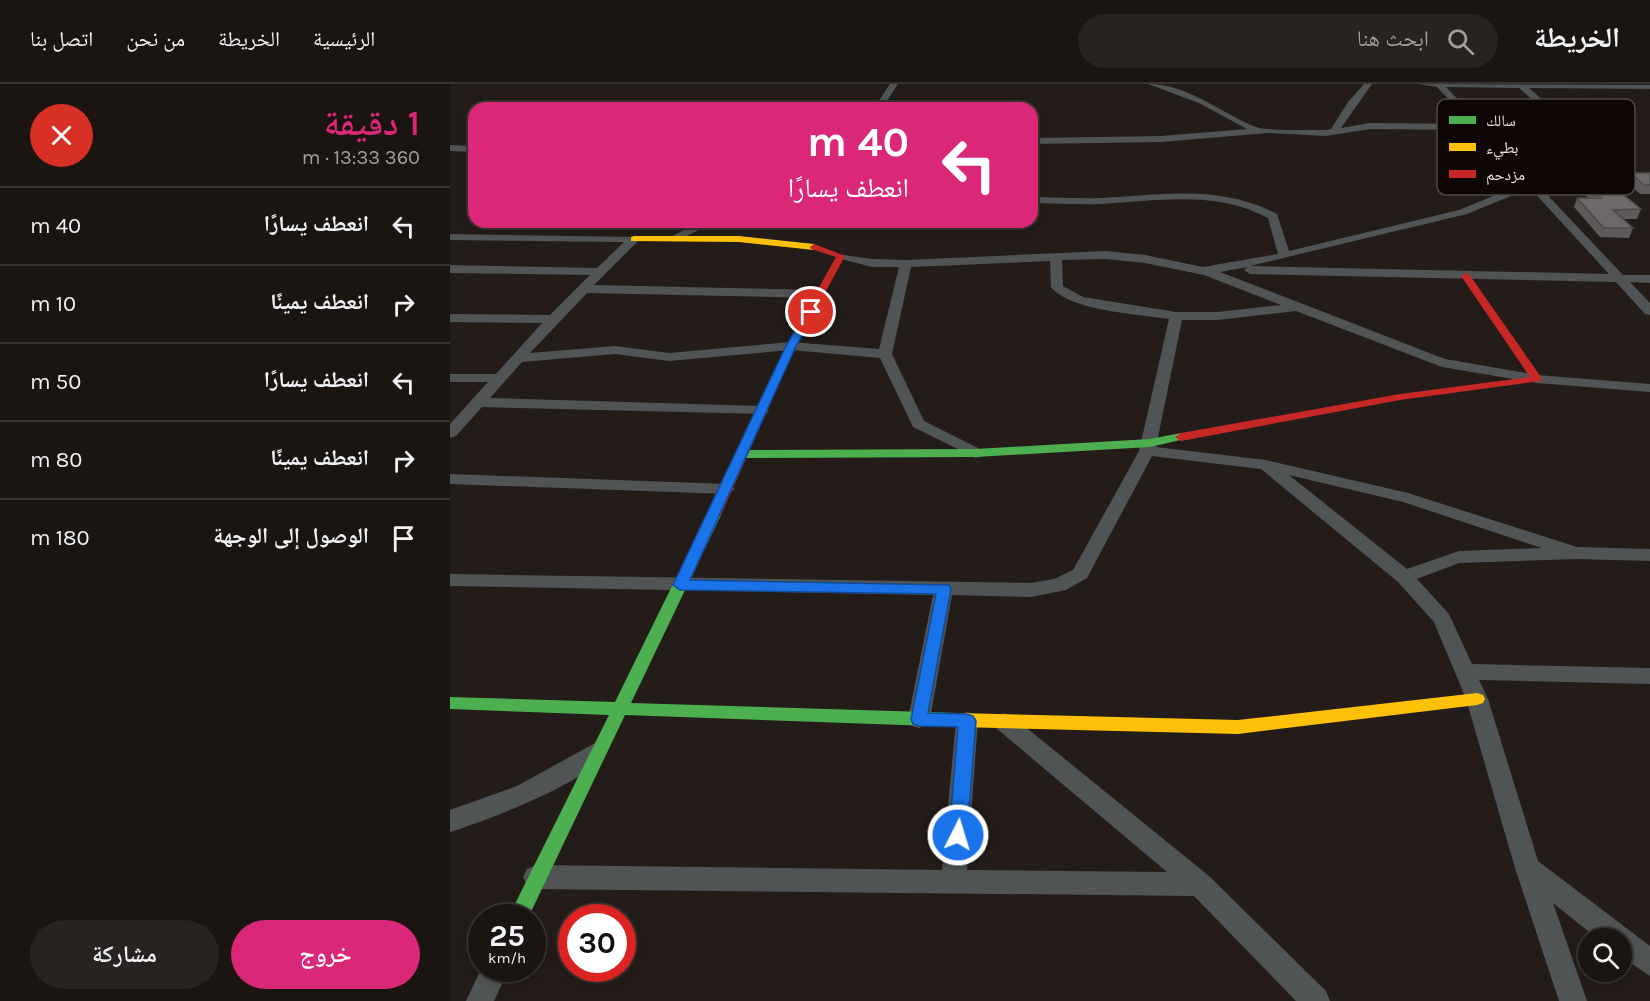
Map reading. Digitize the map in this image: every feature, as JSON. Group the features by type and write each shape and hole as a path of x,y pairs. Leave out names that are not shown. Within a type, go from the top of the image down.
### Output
{"street":[{"path":"882,102 894,84"},
{"path":"1152,84 1202,101 1258,131"},
{"path":"1334,132 1351,104 1368,84"},
{"path":"1423,84 1650,87"},
{"path":"1439,84 1452,99"},
{"path":"1521,85 1537,99"},
{"path":"1038,141 1161,139 1258,131 1334,132 1370,126 1437,125"},
{"path":"450,148 468,149"},
{"path":"1635,176 1650,177"},
{"path":"1203,271 1285,256 1463,212 1502,195"},
{"path":"1541,195 1650,311"},
{"path":"1038,200 1087,201 1169,197 1236,201 1273,216 1285,256"},
{"path":"671,240 696,228"},
{"path":"450,237 778,241 806,244 841,256 872,263 906,264 1121,256 1203,271 1442,363 1536,379 1650,388"},
{"path":"450,433 553,319 634,239"},
{"path":"524,904 727,489 791,346 841,256"},
{"path":"1056,260 1058,287 1066,294 1080,300 1176,316 1217,316 1298,306"},
{"path":"906,264 885,354 918,424 976,453"},
{"path":"1228,268 1650,279"},
{"path":"450,269 601,272"},
{"path":"1466,276 1536,379"},
{"path":"584,289 820,294"},
{"path":"450,580 1031,590 1059,585 1080,574 1148,447 1176,316"},
{"path":"450,318 553,319"},
{"path":"518,358 615,350 669,357 791,346 885,354"},
{"path":"450,378 499,378"},
{"path":"742,454 976,453 1148,447 1400,397 1536,379"},
{"path":"478,402 761,411"},
{"path":"1148,447 1266,465 1408,498 1576,553"},
{"path":"1266,465 1405,577 1442,619 1477,699 1528,868 1573,1001"},
{"path":"450,479 727,489"},
{"path":"1405,577 1440,562 1459,557 1576,553 1650,555"},
{"path":"919,719 944,589"},
{"path":"1467,672 1650,676"},
{"path":"450,703 967,721 1238,727 1477,699"},
{"path":"954,881 967,721"},
{"path":"1004,722 1200,884 1316,1001"},
{"path":"450,821 489,811 531,792 602,748"},
{"path":"1528,868 1605,928"},
{"path":"536,877 1200,884"},
{"path":"1632,949 1650,963"},
{"path":"480,1001 489,982"}],"building":[{"path":"1635,173 1650,173 1650,185 1644,185 1635,177"},
{"path":"1598,195 1624,195 1641,209 1613,210 1633,228 1604,228 1577,198 1601,198"}],"traffic: fast":[{"path":"742,454 976,453 1150,443 1181,437"},
{"path":"525,904 714,515"},
{"path":"450,703 958,720"}],"traffic: slow":[{"path":"634,239 739,239 814,247"},
{"path":"958,720 1238,727 1477,699"}],"traffic: jam":[{"path":"714,515 791,346 841,256 814,247"},
{"path":"1181,437 1400,397 1537,379 1466,276"}],"route":[{"path":"811,312 791,346 727,489 680,585 944,589 919,719 967,721 958,835"}]}
